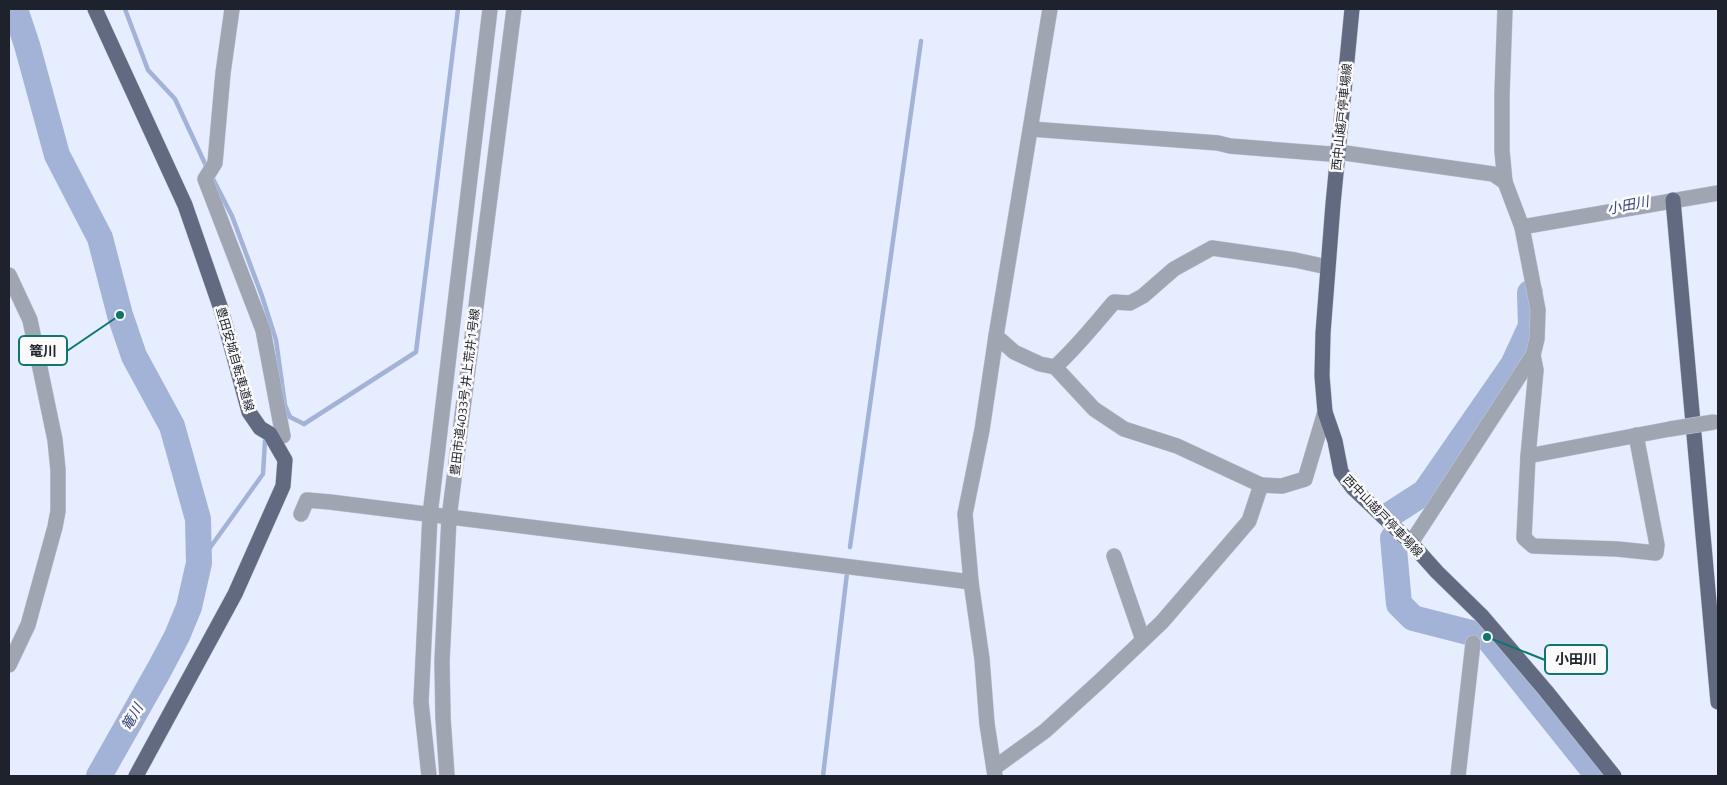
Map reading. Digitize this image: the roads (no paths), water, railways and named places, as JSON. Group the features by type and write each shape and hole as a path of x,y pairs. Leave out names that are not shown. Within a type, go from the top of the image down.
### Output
{"main road":[{"name":"豊田安城自転車道線","path":"95,9 185,205 221,310 249,412 260,428 270,434 285,460 283,486 235,594 136,776"},
{"name":"西中山越戸停車場線","path":"1352,9 1327,267 1323,333 1322,376 1325,412 1335,442 1341,472 1353,488 1410,543 1501,637 1614,776"},
{"path":"1673,200 1718,702"}],"street":[{"path":"232,9 223,73 215,163 205,179 263,330 283,436"},
{"name":"豊田市道4033号 井上荒井1号線","path":"429,776 421,702 421,665 430,515 490,9"},
{"name":"豊田市道4033号 井上荒井1号線","path":"448,776 443,718 442,661 449,518 514,9"},
{"path":"994,772 987,724 982,659 971,582 965,514 982,430 1050,9"},
{"path":"1410,543 1533,355 1537,339 1538,310 1522,227 1505,182 1502,151 1502,94 1505,9"},
{"path":"1031,129 1320,154 1338,152 1493,174 1505,182"},
{"path":"1522,227 1718,193"},
{"path":"1055,367 1077,346 1114,302 1130,303 1143,296 1174,269 1212,248 1327,267"},
{"path":"9,275 30,320 55,440 58,470 58,511 55,527 28,625 9,665"},
{"path":"996,336 1014,352 1040,364 1055,367 1094,409 1124,429 1177,446 1261,484 1282,486 1305,479 1325,412"},
{"path":"1533,355 1536,370 1528,456 1524,538 1532,546 1617,549 1656,553 1657,544 1636,435"},
{"path":"1528,456 1716,421"},
{"path":"994,772 1045,731 1100,681 1172,610 1249,521 1261,484"},
{"path":"301,514 307,500 330,502 971,582"},
{"path":"1114,556 1143,640"},
{"path":"1458,776 1473,643"}],"waterway":[{"name":"篭川","path":"15,9 27,45 57,155 100,238 120,315 134,356 172,426 198,519 199,563 189,607 177,636 159,670 99,776"},
{"path":"125,9 148,70 175,99 207,168"},
{"path":"290,417 304,424 416,352 458,9"},
{"path":"850,547 921,41"},
{"path":"212,177 232,216 262,296 276,340 285,405 290,417"},
{"name":"小田川","path":"1391,514 1425,492 1513,365 1531,326 1530,293"},
{"path":"199,563 263,474 265,441"},
{"name":"小田川","path":"1393,538 1399,604 1413,618 1487,637 1598,776"},
{"path":"823,776 847,573"}],"place":[{"name":"篭川","path":"120,315"},
{"name":"小田川","path":"1487,637"}]}
